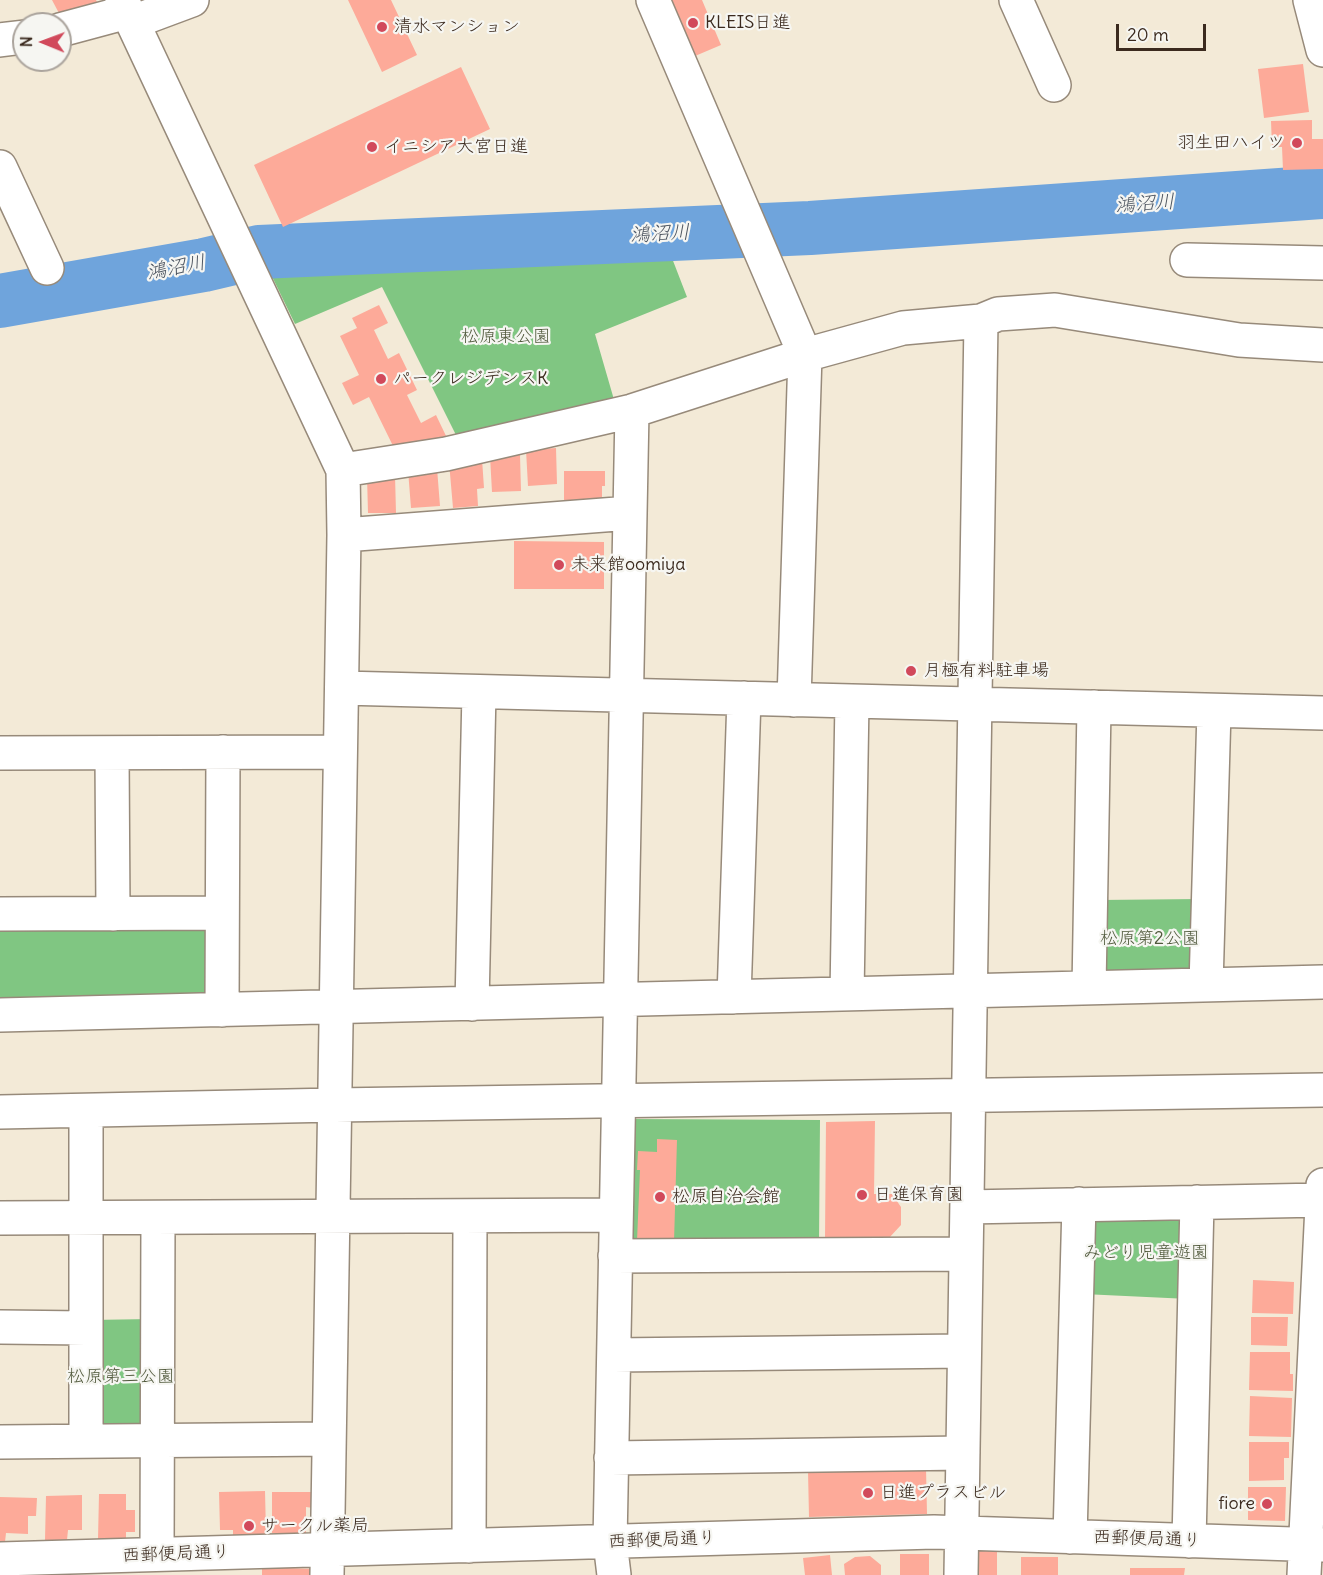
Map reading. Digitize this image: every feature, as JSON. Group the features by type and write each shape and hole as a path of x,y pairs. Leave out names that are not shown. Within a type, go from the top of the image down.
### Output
{"street":[{"path":"72,27 127,11 192,0"},
{"path":"653,0 805,355 794,700"},
{"path":"1016,0 1054,85"},
{"path":"1310,0 1323,50"},
{"path":"127,11 343,470 342,688 327,1562"},
{"path":"0,167 47,268"},
{"path":"1186,260 1323,263"},
{"path":"343,470 446,454 632,411 805,355 903,328 981,321 999,314 1055,310 1239,339 1323,345"},
{"path":"961,1575 981,321"},
{"path":"614,1575 610,1542 611,1458 632,411"},
{"path":"344,535 630,513"},
{"path":"342,688 1323,713"},
{"path":"472,1004 479,692"},
{"path":"734,997 744,698"},
{"path":"847,994 852,701"},
{"path":"1089,988 1094,707"},
{"path":"1206,985 1214,711"},
{"path":"222,1010 223,752"},
{"path":"0,753 340,752"},
{"path":"112,753 113,914"},
{"path":"0,914 222,913"},
{"path":"0,1015 1323,982"},
{"path":"0,1112 1323,1090"},
{"path":"86,1111 86,1441"},
{"path":"1311,1555 1323,1185"},
{"path":"967,1207 1322,1200"},
{"path":"1189,1541 1197,1203"},
{"path":"1070,1537 1079,1204"},
{"path":"0,1218 616,1215"},
{"path":"469,1546 470,1216"},
{"path":"157,1554 158,1218"},
{"path":"615,1256 966,1254"},
{"path":"0,1327 86,1328"},
{"path":"614,1355 964,1352"},
{"path":"0,1442 329,1439"},
{"path":"611,1458 963,1453"},
{"name":"西郵便局通り","path":"0,1559 157,1554 327,1562 469,1546 934,1532 1189,1541 1311,1555"}],"green space":[{"name":"松原東公園","path":"665,240 687,297 595,334 619,417 466,455 382,287 295,324 265,262"},
{"name":"松原第2公園","path":"1200,899 1201,978 1100,980 1099,900"},
{"path":"218,917 216,997 0,1007 0,918"},
{"path":"631,1119 820,1120 819,1244 631,1246"},
{"name":"みどり児童遊園","path":"1190,1209 1189,1299 1083,1294 1086,1211"},
{"name":"松原第三公園","path":"151,1319 151,1434 92,1435 90,1320"}],"building":[{"path":"52,0 96,0 99,6 72,14 58,12"},
{"name":"清水マンション","path":"348,0 391,0 417,55 382,72"},
{"name":"KLEIS日進","path":"667,0 702,0 721,45 688,59"},
{"path":"1303,64 1309,112 1264,118 1258,69"},
{"name":"イニシア大宮日進","path":"461,67 490,129 283,227 254,165"},
{"name":"羽生田ハイツ","path":"1312,120 1312,139 1323,139 1323,169 1283,170 1282,147 1272,147 1271,121"},
{"name":"パークレジデンスK","path":"379,305 388,323 374,330 388,359 399,353 417,390 407,395 421,423 436,415 447,438 395,450 369,397 353,405 342,383 359,375 340,336 357,328 352,318"},
{"path":"556,448 557,484 528,486 526,450"},
{"path":"520,455 521,491 492,492 490,456"},
{"path":"482,459 484,488 477,489 478,506 453,508 449,462"},
{"path":"437,468 440,506 411,508 408,470"},
{"path":"564,471 605,471 602,500 564,501"},
{"path":"395,475 396,513 368,513 367,476"},
{"name":"未来館oomiya","path":"514,541 604,542 604,589 514,589"},
{"path":"875,1121 874,1194 892,1194 901,1207 901,1225 889,1238 825,1238 826,1122"},
{"path":"657,1139 677,1140 674,1242 637,1241 640,1170 637,1170 638,1151 657,1152"},
{"path":"1253,1280 1294,1282 1293,1314 1252,1313"},
{"path":"1251,1317 1288,1317 1287,1346 1251,1345"},
{"path":"1250,1352 1290,1352 1293,1391 1249,1390"},
{"path":"1250,1396 1292,1398 1291,1437 1249,1436"},
{"path":"1249,1442 1289,1442 1289,1458 1284,1458 1284,1480 1249,1481"},
{"name":"日進プラスビル","path":"926,1468 927,1514 809,1517 808,1471"},
{"name":"fiore","path":"1248,1487 1286,1487 1285,1521 1248,1520"},
{"path":"265,1491 266,1534 233,1535 233,1530 220,1530 219,1492"},
{"path":"272,1492 313,1492 313,1508 306,1507 306,1533 272,1533"},
{"path":"99,1494 126,1494 126,1510 135,1510 135,1532 126,1532 126,1539 98,1539"},
{"path":"82,1495 82,1530 68,1530 67,1540 45,1540 46,1496"},
{"path":"0,1497 37,1498 36,1516 28,1516 28,1534 6,1533 5,1542 0,1542"},
{"path":"997,1550 997,1575 962,1575 961,1551"},
{"path":"900,1554 929,1554 929,1575 900,1575"},
{"path":"830,1555 832,1575 805,1575 803,1558"},
{"path":"870,1556 881,1565 881,1575 845,1575 844,1564 855,1557"},
{"path":"1021,1557 1058,1557 1058,1575 1021,1575"},
{"path":"262,1567 313,1569 313,1575 262,1575"},
{"path":"1130,1568 1185,1568 1184,1575 1130,1575"}],"waterway":[{"name":"鴻沼川","path":"0,301 204,265 259,252 810,228 1323,192"}],"place":[{"name":"KLEIS日進","path":"693,23"},
{"name":"清水マンション","path":"382,27"},
{"name":"羽生田ハイツ","path":"1297,143"},
{"name":"イニシア大宮日進","path":"372,147"},
{"name":"パークレジデンスK","path":"381,379"},
{"name":"未来館oomiya","path":"559,565"},
{"name":"月極有料駐車場","path":"911,671"},
{"name":"日進保育園","path":"862,1195"},
{"name":"松原自治会館","path":"660,1197"},
{"name":"日進プラスビル","path":"868,1493"},
{"name":"fiore","path":"1267,1504"},
{"name":"サークル薬局","path":"249,1526"}]}
